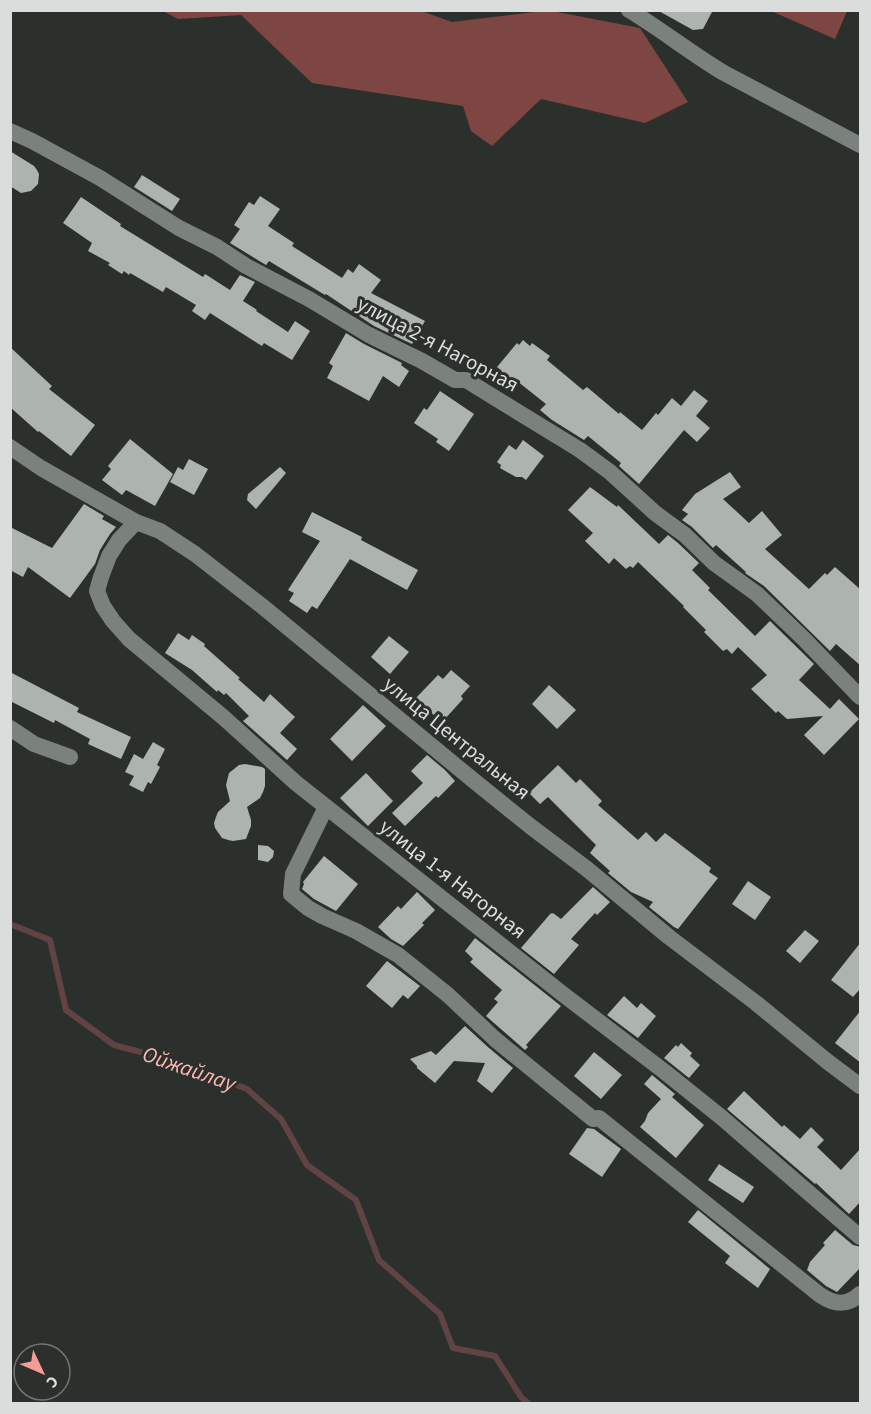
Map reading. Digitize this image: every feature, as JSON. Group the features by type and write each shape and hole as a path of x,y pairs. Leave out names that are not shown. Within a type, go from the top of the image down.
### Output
{"street":[{"path":"629,10 724,73 861,145"},
{"name":"улица 2-я Нагорная","path":"10,131 99,178 179,228 217,247 246,266 309,299 369,335 455,380 466,380 580,450 685,535 714,563 757,594 861,697"},
{"name":"улица Центральная","path":"10,447 41,468 136,522 160,531 212,567 530,826 861,1086"},
{"name":"улица 1-я Нагорная","path":"136,522 119,540 109,556 97,591 103,606 129,639 223,717 296,783 665,1072 861,1237"},
{"path":"10,728 34,744 70,757"},
{"path":"326,807 293,874 291,894 315,912 356,931 398,955 448,995 496,1040 560,1093 593,1119 598,1118 820,1295 830,1302 837,1303 853,1300 861,1294"}],"shaded area":[{"path":"163,11 421,11 452,22 552,11 640,28 688,102 645,123 541,99 492,146 471,131 463,106 312,83 241,15 178,19"},
{"path":"771,11 847,11 835,39"}],"building":[{"path":"657,10 713,10 703,29 693,30"},
{"path":"10,151 37,170 38,184 31,191 21,193 10,186"},
{"path":"142,175 180,199 172,211 134,187"},
{"path":"260,196 280,209 268,226 294,243 292,246 342,278 348,269 353,273 359,264 381,280 371,293 425,321 412,344 374,326 326,294 269,261 266,265 230,243 240,229 234,225 249,202 254,205"},
{"path":"81,197 121,224 120,226 203,277 205,274 230,290 240,275 255,282 243,301 288,332 295,321 310,331 292,360 264,343 262,346 210,313 205,320 192,311 196,305 166,287 163,292 130,273 129,275 124,271 122,274 108,265 110,263 88,251 92,243 63,223"},
{"path":"346,333 402,363 401,365 409,371 399,387 383,376 369,401 327,378 333,366 329,363"},
{"path":"523,340 530,346 532,343 550,356 547,360 583,390 587,387 642,430 672,398 681,406 694,390 708,401 696,416 710,428 697,442 684,430 639,484 619,466 621,463 588,436 584,440 552,420 540,410 546,404 517,381 514,385 500,373 502,371 497,367 517,343 519,345"},
{"path":"10,347 52,386 49,389 95,425 71,456 38,432 10,407"},
{"path":"440,391 474,414 449,451 436,442 438,439 414,423 424,408 427,410"},
{"path":"130,439 173,474 155,506 126,490 122,495 102,480 111,469 108,466"},
{"path":"523,440 544,456 526,480 500,468 501,465 497,462 509,445 516,450"},
{"path":"189,459 208,469 194,495 170,482 178,467 183,470"},
{"path":"280,467 286,473 256,509 247,500 248,494"},
{"path":"730,472 741,487 723,499 749,523 762,511 782,535 765,549 809,589 825,573 827,575 835,567 861,590 861,666 836,644 830,651 764,586 745,573 716,545 713,548 682,520 688,514 682,510 695,494"},
{"path":"590,487 617,507 618,505 659,544 668,535 678,543 699,563 692,570 710,588 708,590 755,636 770,621 814,664 799,680 830,709 839,699 859,719 824,755 804,735 823,716 787,719 778,711 776,713 751,689 767,675 738,647 732,654 727,649 723,651 704,632 706,630 684,606 638,562 633,568 630,566 626,569 614,558 609,564 585,541 593,533 568,510"},
{"path":"84,504 104,516 102,519 116,527 100,550 95,564 70,598 28,567 23,577 10,570 10,527 52,548"},
{"path":"312,512 362,537 361,540 418,570 407,590 350,559 317,609 312,606 307,613 289,601 294,593 288,590 320,541 302,532"},
{"path":"178,633 189,640 192,635 205,644 204,646 264,702 270,694 295,717 280,733 297,749 287,760 243,721 249,716 226,693 224,695 218,690 217,692 192,670 165,653"},
{"path":"389,636 409,652 390,674 371,657"},
{"path":"451,670 470,686 461,696 463,699 444,720 442,718 440,721 416,698 438,675 443,679"},
{"path":"10,672 79,708 77,712 131,737 121,759 88,744 90,739 55,720 54,723 10,701"},
{"path":"549,685 576,710 557,729 532,704"},
{"path":"363,705 386,726 352,761 330,739"},
{"path":"153,742 165,749 157,765 160,767 151,784 148,782 143,792 129,785 134,776 125,772 134,754 143,759"},
{"path":"427,755 455,781 405,826 392,813 423,783 411,771"},
{"path":"245,764 265,769 265,786 260,798 247,807 251,826 246,839 233,841 222,838 214,823 218,812 230,801 226,785 229,773 239,765"},
{"path":"558,765 576,783 580,779 602,801 598,805 638,840 646,832 656,842 665,833 711,868 709,872 718,878 678,929 649,907 653,902 631,892 608,873 610,871 590,853 596,845 548,797 540,804 529,793"},
{"path":"366,773 393,801 368,826 340,798"},
{"path":"258,845 268,846 274,851 273,857 268,862 258,860"},
{"path":"324,856 358,884 336,911 314,899 302,889 303,882"},
{"path":"748,881 771,897 755,920 732,904"},
{"path":"593,887 610,902 597,915 595,913 571,939 579,945 554,974 521,948 551,913 561,919"},
{"path":"417,892 435,910 403,946 378,927 398,906 401,909"},
{"path":"805,930 819,941 800,963 786,951"},
{"path":"475,938 561,1006 526,1045 528,1047 525,1050 486,1016 498,1002 494,999 502,990 470,962 473,959 465,951"},
{"path":"861,942 861,988 853,997 831,980"},
{"path":"387,961 420,986 408,999 403,995 392,1008 366,986"},
{"path":"624,996 637,1008 641,1003 656,1016 638,1038 607,1015"},
{"path":"861,1010 861,1063 835,1043"},
{"path":"465,1026 513,1068 492,1093 477,1081 485,1063 454,1061 435,1083 410,1059 431,1051 436,1055"},
{"path":"681,1043 700,1065 689,1078 664,1058 676,1045 678,1047"},
{"path":"594,1052 622,1075 601,1099 574,1076"},
{"path":"652,1075 675,1094 672,1097 704,1125 676,1158 640,1127 648,1113 661,1099 644,1084"},
{"path":"744,1091 782,1127 784,1125 800,1139 811,1127 824,1140 817,1147 841,1170 861,1148 861,1201 849,1214 816,1183 727,1109"},
{"path":"587,1128 594,1129 621,1149 602,1177 569,1154"},
{"path":"719,1164 754,1187 743,1203 708,1180"},
{"path":"698,1210 770,1269 758,1288 725,1263 730,1256 688,1222"},
{"path":"835,1230 853,1245 861,1247 861,1267 837,1292 807,1270 810,1262 825,1245 823,1243"}],"waterway":[{"name":"Ойжайлау","path":"10,924 50,940 66,1010 114,1045 174,1061 247,1089 281,1119 307,1165 356,1200 379,1260 440,1314 453,1348 495,1356 521,1397 529,1404"}]}
